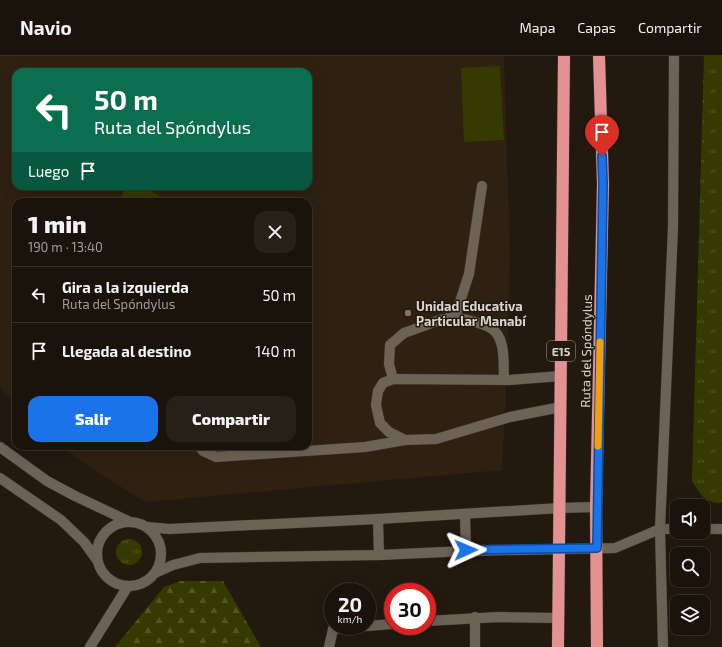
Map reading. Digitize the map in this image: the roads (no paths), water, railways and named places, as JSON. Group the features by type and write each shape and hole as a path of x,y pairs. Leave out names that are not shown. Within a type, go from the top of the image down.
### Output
{"highway":[{"name":"Ruta del Spóndylus","path":"558,647 564,56"},
{"name":"Ruta del Spóndylus","path":"597,647 596,507 603,184 599,56"}],"street":[{"path":"663,647 660,529 673,227 674,56"},
{"path":"455,317 469,274 482,186"},
{"path":"393,379 389,364 390,344 404,333 440,320 455,317 490,328 497,334 502,348 504,380"},
{"path":"405,440 389,432 380,423 376,405 378,392 383,383 393,379 504,380 561,376"},
{"path":"202,450 216,457 365,447 405,440 436,439 510,417 561,407"},
{"path":"0,447 48,481 75,496 128,521 147,527 157,539 161,554 160,564 155,573 148,580 138,585 128,586 118,584 108,578 101,570 97,560 84,542 61,520 0,478"},
{"path":"147,527 169,528 378,519 596,507"},
{"path":"465,514 466,550"},
{"path":"378,519 379,555"},
{"path":"97,560 97,548 101,538 108,529 117,524 128,521"},
{"path":"155,573 173,565 200,558 379,555 466,550 615,548 660,529 670,529"},
{"path":"710,529 722,529"},
{"path":"90,647 128,586"},
{"path":"436,620 475,617 558,618"},
{"path":"475,617 475,647"},
{"path":"329,647 332,635"}],"place":[{"name":"Unidad Educativa Particular Manabí","path":"408,313"}]}
